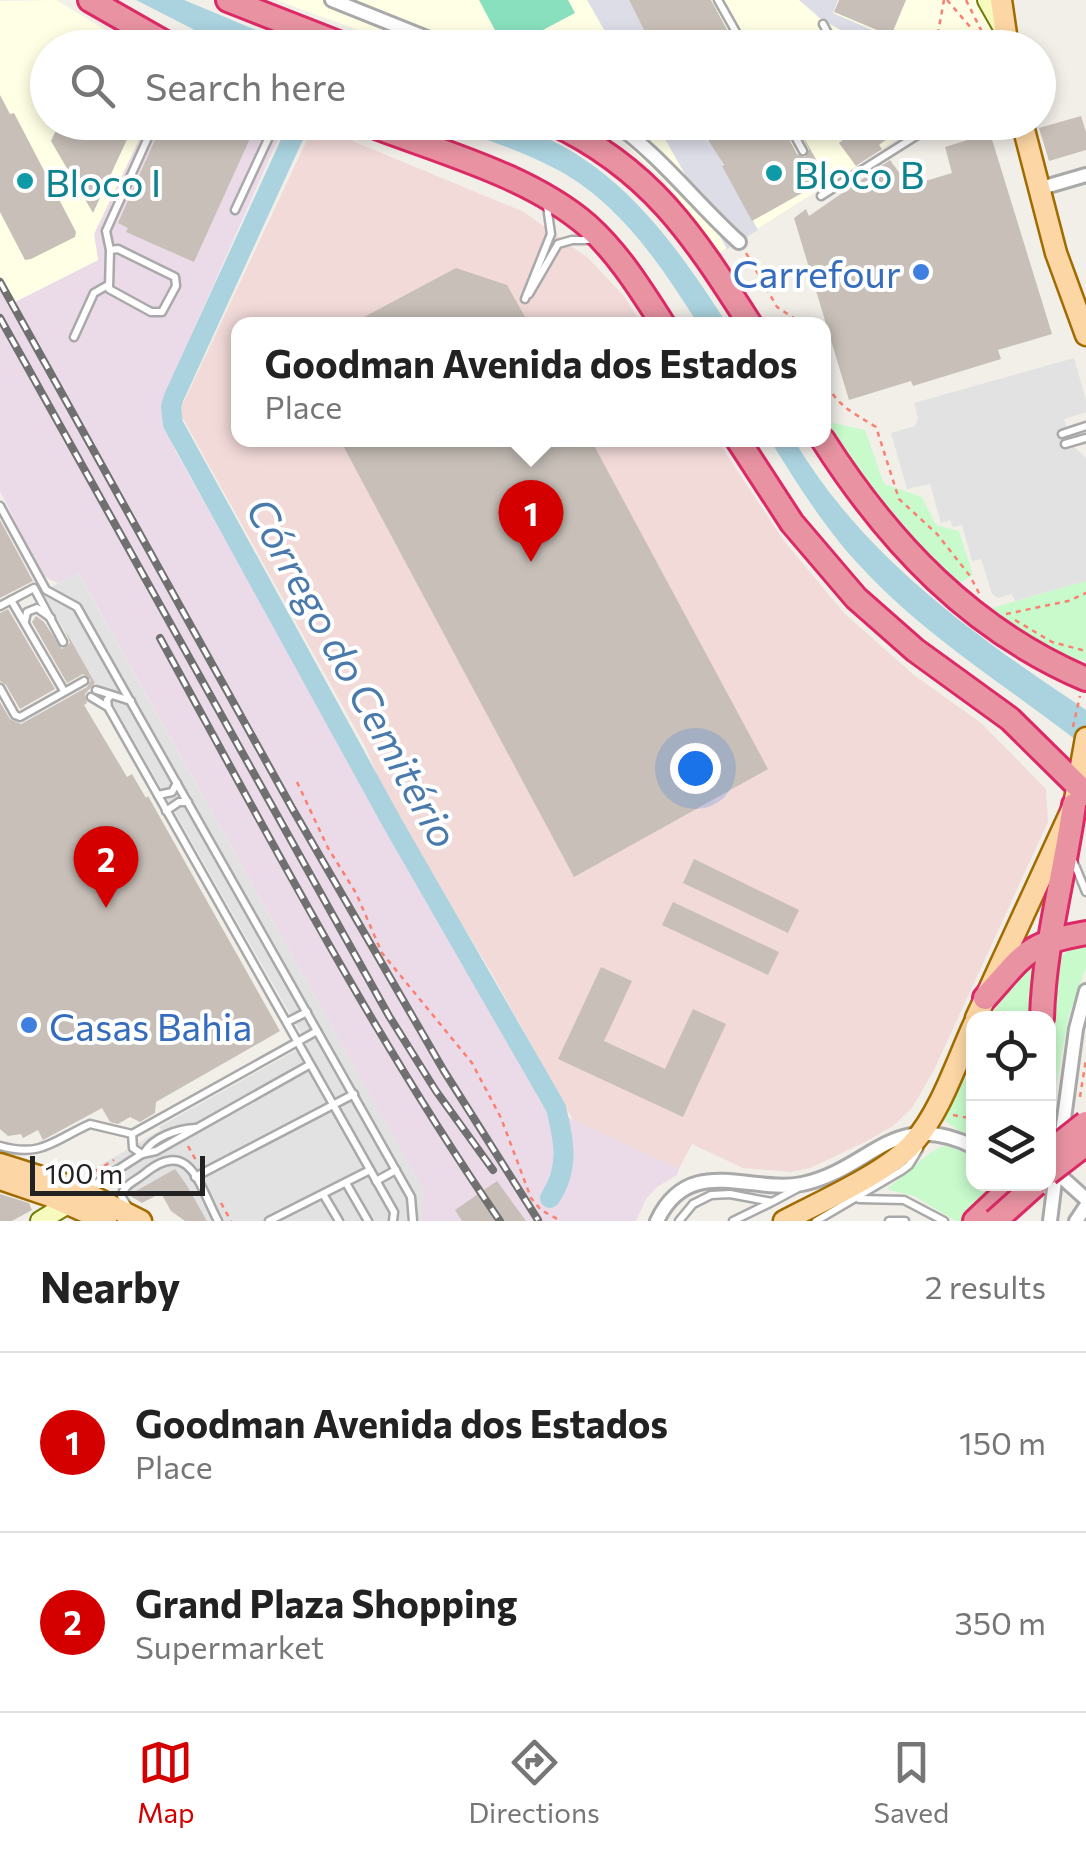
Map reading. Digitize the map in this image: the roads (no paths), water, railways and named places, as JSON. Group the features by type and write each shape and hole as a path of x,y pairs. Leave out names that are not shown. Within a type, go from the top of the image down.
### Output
{"highway":[{"path":"90,0 142,30"},
{"path":"228,0 305,30"},
{"path":"408,140 543,194 564,207 603,241 659,317"},
{"path":"586,140 647,185 681,220 745,317"},
{"path":"742,447 792,524 856,598 915,650 1010,719 1080,795 1048,940 1042,1011"},
{"path":"828,447 888,532 953,596 1083,688"},
{"path":"980,1011 1022,956 1048,940 1086,933"},
{"path":"1056,1161 1086,1123"},
{"path":"1056,1167 1086,1144"},
{"path":"985,1218 998,1191"},
{"path":"985,1218 1008,1191"},
{"path":"985,1218 1023,1191"}],"main road":[{"path":"1001,0 1005,30"},
{"path":"1026,140 1038,189 1086,335"},
{"path":"979,1011 1080,795 1079,735"},
{"path":"784,1221 841,1201 921,1132 966,1038"},
{"path":"0,1164 80,1191 141,1221"},
{"path":"0,1179 80,1191 106,1221"}],"street":[{"path":"332,0 407,30"},
{"path":"987,0 1002,30"},
{"path":"636,140 739,242"},
{"path":"1038,189 1086,175"},
{"path":"1056,1139 1086,990"},
{"path":"1056,1139 1065,1109"},
{"path":"657,1221 678,1194 702,1182 729,1179 793,1185 815,1180 899,1138 921,1132 944,1133 966,1143"},
{"path":"1056,1185 1084,1209"},
{"path":"1056,1185 1084,1209"},
{"path":"40,1221 80,1191"},
{"path":"1047,1191 1050,1221"}],"lane":[{"path":"718,0 735,30"},
{"path":"823,24 826,30"},
{"path":"110,250 173,275 177,282 164,310 156,313 112,292 108,285 110,250 106,227 147,140"},
{"path":"235,210 268,140"},
{"path":"797,140 803,151"},
{"path":"821,196 910,140"},
{"path":"543,194 551,234 525,298 558,244 603,241"},
{"path":"74,337 94,293 108,285"},
{"path":"1062,434 1086,426"},
{"path":"1066,444 1086,438"},
{"path":"0,506 46,590 76,605 413,1200 413,1221"},
{"path":"0,606 34,588 63,642"},
{"path":"12,600 64,691"},
{"path":"25,623 27,612 36,608 52,619"},
{"path":"0,689 17,717 84,681"},
{"path":"132,702 93,693 108,707 287,1022 394,1212 393,1221"},
{"path":"108,707 111,696"},
{"path":"156,795 172,792 177,783"},
{"path":"166,811 179,802 189,803"},
{"path":"1068,847 1086,892"},
{"path":"287,1022 307,1012"},
{"path":"0,1146 42,1150 90,1124 132,1134 317,1031"},
{"path":"80,1191 309,1065"},
{"path":"195,1177 354,1094"},
{"path":"143,1154 148,1146 179,1129 196,1128"},
{"path":"132,1134 133,1148 143,1154"},
{"path":"168,1144 195,1177 218,1221"},
{"path":"141,1221 124,1201 123,1189 163,1160 181,1161"},
{"path":"269,1221 370,1170"},
{"path":"376,1181 396,1170"},
{"path":"733,1221 815,1180"},
{"path":"346,1183 368,1221"},
{"path":"1019,1210 1033,1191"},
{"path":"322,1194 340,1221"},
{"path":"679,1221 693,1204 712,1195 730,1194 772,1202"},
{"path":"816,1221 841,1201 869,1198 904,1200 944,1221"},
{"path":"889,1221 905,1221"}],"water":[{"path":"136,0 184,0 256,30 195,30"},
{"path":"486,140 550,140 607,176 660,230 722,317 693,317 636,235 597,197 552,167"},
{"path":"774,447 799,447 853,521 924,591 1003,653 1086,710 1086,748 915,619 850,555"}],"waterway":[{"name":"Córrego do Cemitério","path":"292,140 174,397 173,424 394,826 556,1108 563,1165 550,1198"}],"railway":[{"path":"0,282 292,808 444,1071 538,1220"},
{"path":"0,318 389,1016 436,1091 493,1170"},
{"path":"160,638 365,1007 500,1221"}],"place":[{"name":"Bloco B","path":"774,173"},
{"name":"Bloco I","path":"25,181"},
{"name":"Carrefour","path":"921,272"},
{"name":"Goodman Avenida dos Estados","path":"531,562"},
{"name":"Grand Plaza Shopping","path":"106,908"},
{"name":"Casas Bahia","path":"29,1025"}]}
